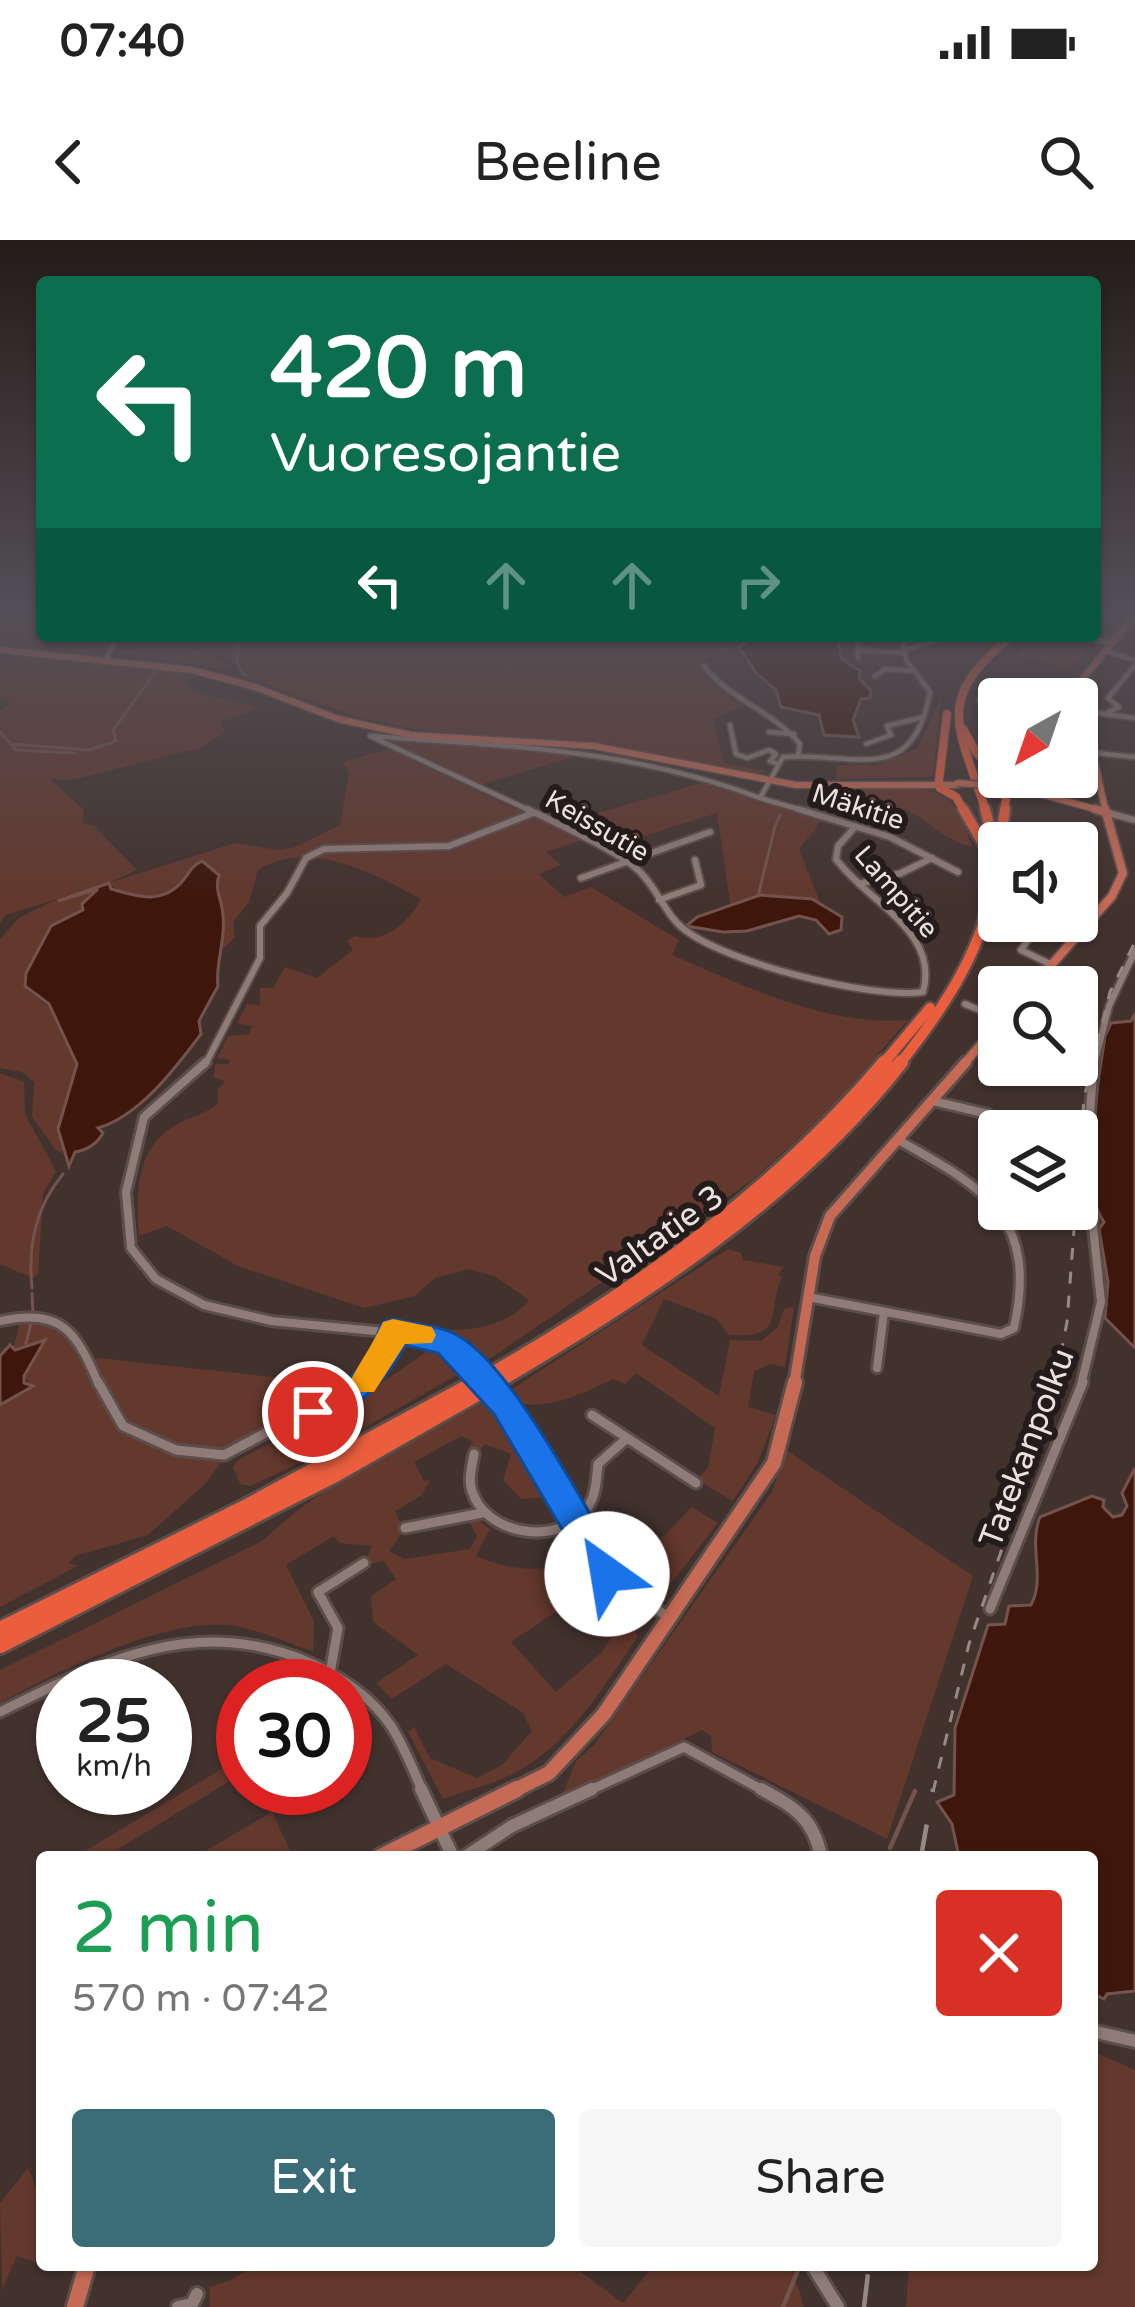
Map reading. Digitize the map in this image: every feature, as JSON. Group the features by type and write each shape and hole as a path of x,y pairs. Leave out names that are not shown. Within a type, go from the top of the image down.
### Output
{"highway":[{"path":"953,708 937,784 956,797 978,834"},
{"path":"951,714 953,708"},
{"path":"951,714 978,753"},
{"name":"Valtatie 3","path":"951,714 979,822"},
{"name":"Valtatie 3","path":"951,714 990,822"},
{"name":"Valtatie 3","path":"0,1630 279,1489 459,1390 623,1289 760,1186 887,1064 939,995 978,910"},
{"name":"Valtatie 3","path":"0,1645 433,1419 574,1334 736,1220 825,1143 880,1086 925,1030 978,938"}],"main road":[{"path":"314,708 363,725 471,742 594,746 772,782 978,785"},
{"path":"1098,781 1123,877 1098,910"},
{"path":"1049,798 1108,813"},
{"path":"1052,964 1071,942"},
{"path":"392,1851 517,1792 561,1764 604,1714 743,1514 779,1450 791,1407 818,1244 830,1216 978,1046"},
{"path":"75,2307 85,2271"}],"street":[{"path":"757,708 794,734 800,744 798,755"},
{"path":"730,724 738,756 749,758 769,750 776,754 770,761 778,764 783,757 798,755 857,762 884,759 913,744 926,708"},
{"path":"1108,712 1116,708"},
{"path":"1098,712 1135,718"},
{"path":"866,744 891,735 887,725 924,717"},
{"path":"769,732 794,734"},
{"name":"Keissutie","path":"471,742 370,736 533,813 644,874 681,928 694,937 817,982 883,994 926,990"},
{"path":"471,742 612,755 718,782 760,798"},
{"path":"1098,756 1135,757"},
{"name":"Mäkitie","path":"778,764 760,798 890,837 958,872"},
{"path":"533,813 449,846 324,849 309,855 260,926 260,958 204,1066 142,1121 126,1192 127,1231 136,1258 156,1279 190,1299 249,1318 393,1330 441,1340 473,1367 500,1400 611,1579 669,1618"},
{"path":"1108,813 1135,820"},
{"name":"Lampitie","path":"855,827 835,853 839,867 918,944 928,971 926,990"},
{"path":"581,878 710,832"},
{"path":"857,884 901,873 932,858"},
{"path":"659,900 701,885 695,860"},
{"path":"1027,942 1021,950 1052,964"},
{"name":"Tatekanpolku","path":"990,1609 1089,1360 1101,1292 1087,1185 1090,1105 1108,1007 1135,951"},
{"path":"965,1004 978,1010"},
{"path":"932,1100 978,1112"},
{"path":"897,1139 978,1187"},
{"path":"808,1297 1000,1334 1015,1328 1021,1305 1021,1248 1010,1230"},
{"path":"877,1368 884,1312"},
{"path":"0,1322 33,1314 61,1322 85,1352 107,1405 123,1426 176,1450 224,1455 358,1388 390,1347 393,1330"},
{"path":"592,1415 696,1483"},
{"path":"474,1454 469,1488 482,1513 501,1526 548,1531 574,1521 598,1496 598,1464 627,1438"},
{"path":"405,1528 482,1513"},
{"path":"333,1659 339,1636 318,1592 364,1563"},
{"path":"0,1712 105,1660 190,1639 268,1646 299,1659"},
{"path":"372,1701 394,1728 450,1851"},
{"path":"474,1851 512,1826 684,1747 797,1809 816,1828 820,1851"},
{"path":"1098,2032 1135,2041"},
{"path":"816,2271 838,2307"},
{"path":"178,2307 192,2304 197,2294"}],"shaded area":[{"path":"334,708 736,708 713,719 724,763 768,771 756,776 605,743 417,730"},
{"path":"788,708 857,708 853,720 859,737 824,735 819,715"},
{"path":"940,708 933,777 836,779 837,765 878,765 918,748"},
{"path":"258,709 220,722 225,732 203,747 71,780 50,779 84,810 83,823 94,826 137,870 109,883 235,843 278,850 295,847 340,825 349,772 343,762 388,749 582,840 546,852 561,865 539,874 564,897 591,887 679,940 672,955 817,1011 908,1020 828,1112 751,1181 479,1366 463,1349 429,1333 498,1322 529,1300 494,1276 469,1269 435,1278 415,1296 364,1308 238,1266 167,1226 139,1236 139,1188 145,1159 176,1125 218,1104 218,1090 225,1081 214,1078 215,1064 230,1060 217,1058 228,1036 249,1034 252,1026 237,1023 247,1004 260,1005 260,988 273,988 285,967 317,978 353,950 347,941 395,930 421,899 341,863 298,857 278,861 258,870 249,902 233,922 235,937 222,950 219,875 203,862 175,889 159,896 132,895 110,884 81,906 83,910 51,926 24,977 27,990 53,1010 77,1064 62,1153 32,1117 34,1082 22,1072 0,1068 0,939 19,918 57,899 6,915 0,923 0,711"},
{"path":"379,738 583,754 480,785"},
{"path":"704,782 821,821 799,849 819,900 760,895 731,909 717,813 622,843 587,821 568,828 561,824"},
{"path":"897,787 941,795 959,812 972,847 892,805 837,799 837,790"},
{"path":"202,861 219,875 224,924 218,986 199,1021 201,1034 156,1089 128,1113 98,1128 101,1137 75,1152 69,1166 58,1129 77,1064 49,1004 25,986 26,973 51,926 83,910 82,904 98,889 58,901 109,883 111,889 139,896 165,894"},
{"path":"760,895 812,899 842,917 841,930 829,934 816,920 799,916 747,931 686,926 697,917"},
{"path":"1135,1014 1135,1348 1105,1318 1108,1282 1099,1229 1104,1222 1098,1210 1095,1110 1105,1036 1111,1023 1131,1021"},
{"path":"0,1073 24,1082 25,1114 56,1171 43,1194 38,1274 33,1278 0,1264"},
{"path":"728,1249 741,1253 743,1260 784,1267 778,1274 782,1277 767,1328 760,1333 729,1335 717,1319 664,1299 642,1345 719,1396 730,1340 761,1341 778,1327 784,1309 794,1307 785,1367 770,1364 754,1371 748,1407 776,1415 758,1462 733,1501 697,1480 708,1468 715,1428 636,1373 625,1384 613,1379 543,1404 515,1402 503,1395"},
{"path":"22,1316 68,1336 79,1347 103,1404 128,1433 222,1461 205,1484 148,1535 75,1556 69,1563 78,1566 0,1607 0,1405 32,1388 24,1376 45,1340 13,1349"},
{"path":"45,1340 24,1376 24,1383 33,1386 0,1405 0,1356 10,1345 15,1350"},
{"path":"432,1348 455,1355 464,1371 313,1457 250,1486 240,1484 233,1468 237,1461 386,1380"},
{"path":"97,1358 348,1385 224,1452 188,1450 146,1437 116,1416 92,1362"},
{"path":"493,1397 553,1497 521,1499 503,1480 511,1454 485,1444 478,1453 468,1449 473,1441 461,1436 414,1462 424,1481 430,1480 422,1495 395,1511 404,1530 389,1551 405,1559 470,1549 477,1536 468,1520 480,1521 490,1529 476,1556 491,1562 532,1569 588,1556 594,1569 565,1589 566,1605 511,1642 556,1692 601,1653 624,1618 638,1636 573,1726 522,1769 443,1799 408,1732 414,1727 430,1758 477,1778 502,1765 532,1731 523,1713 446,1664 392,1699 376,1683 418,1655 373,1622 371,1596 396,1579 383,1561 369,1564 366,1559 372,1546 339,1543 334,1536 286,1565 314,1621 313,1651 241,1627 183,1628 92,1659 36,1659 36,1685 0,1703 0,1670 264,1540 315,1498"},
{"path":"786,1450 973,1576 887,1839 712,1752 711,1736 702,1730 561,1798 576,1761 594,1745 772,1492"},
{"path":"1135,1468 1135,1991 1107,1994 1104,1999 1098,1996 1098,1851 958,1851 952,1824 937,1802 954,1795 955,1728 988,1625 1005,1624 1009,1606 1031,1605 1035,1594 1040,1517 1092,1496 1104,1500 1103,1507 1113,1517 1122,1515 1127,1506 1122,1493"},
{"path":"692,1507 718,1523 657,1601 610,1573 651,1549"},
{"path":"216,1772 216,1789 192,1804 192,1787"},
{"path":"145,1815 174,1815 115,1851 85,1851"},
{"path":"273,1815 290,1851 205,1851"},
{"path":"1098,2054 1135,2070 1135,2307 906,2307 909,2271 1098,2271"},
{"path":"28,2168 36,2188 36,2259 17,2256 2,2290 0,2203"},
{"path":"245,2271 579,2271 623,2303 649,2271 793,2271 804,2307 210,2307 209,2287"}],"waterway":[{"path":"11,744 89,750 116,741 113,730 129,708"},
{"path":"0,732 16,750 75,753"},
{"path":"774,829 780,815"},
{"path":"758,896 774,831"},
{"path":"32,1288 36,1228 63,1174"},
{"path":"32,1293 33,1313"},
{"path":"26,1343 32,1319"},
{"path":"890,1848 915,1791"},
{"path":"783,2307 798,2271"}],"railway":[{"path":"933,1792 969,1644 1050,1410 1067,1322 1084,1098 1110,992 1135,942"},
{"path":"922,1851 933,1789"},
{"path":"864,2307 868,2271"}],"slow traffic":[{"path":"364,1383 390,1347 393,1330 422,1335"}],"route":[{"path":"313,1412 364,1382 390,1347 393,1330 447,1343 505,1406 607,1574"}]}
